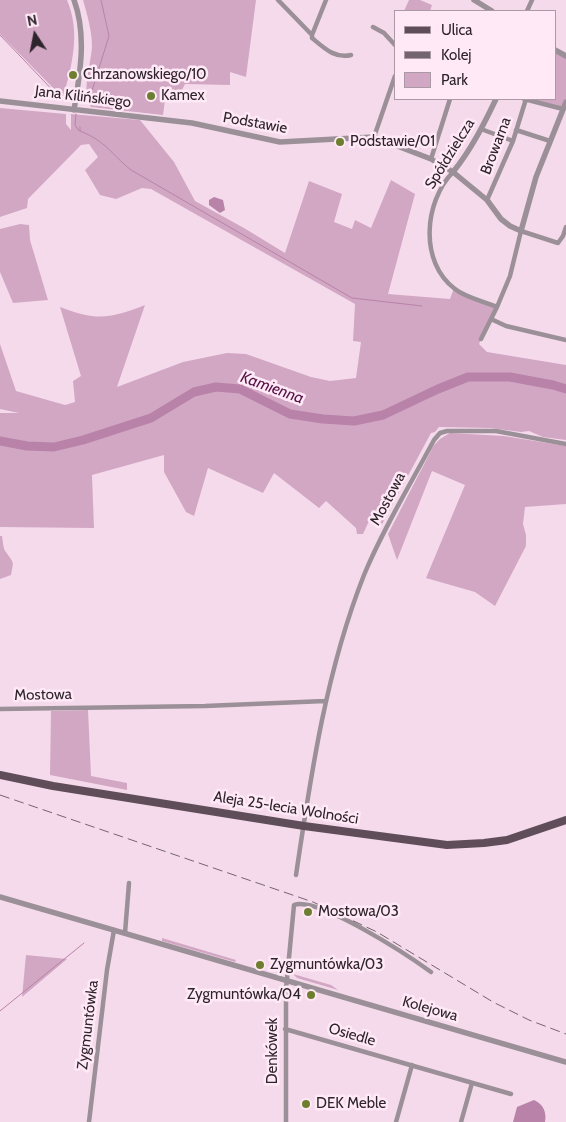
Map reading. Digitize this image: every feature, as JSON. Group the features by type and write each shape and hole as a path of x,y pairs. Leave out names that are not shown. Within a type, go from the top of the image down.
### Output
{"main road":[{"name":"Aleja 25-lecia Wolności","path":"0,775 62,787 304,826 447,845 507,840 566,820"}],"street":[{"path":"74,0 80,20 82,44 74,110"},
{"path":"278,0 312,35 312,38 336,56 344,57 351,55"},
{"path":"312,35 326,0"},
{"path":"474,0 485,9"},
{"path":"373,27 384,32 394,44"},
{"path":"374,137 394,79"},
{"path":"431,159 450,100"},
{"name":"Spółdzielcza","path":"496,100 462,162 446,182 434,206 430,226 430,249 431,256 454,288 497,307"},
{"name":"Browarna","path":"487,200 513,141 525,100"},
{"path":"529,100 563,109"},
{"name":"Jana Kilińskiego","path":"0,101 163,119"},
{"path":"481,339 510,276 536,177 566,102"},
{"name":"Podstawie","path":"163,119 192,123 280,142 374,137"},
{"path":"481,129 513,141"},
{"path":"516,130 550,141"},
{"name":"Browarna","path":"374,137 431,159 453,172 487,200 501,219 521,232"},
{"path":"521,232 558,243 561,241 566,227"},
{"path":"491,319 506,326 566,340"},
{"name":"Mostowa","path":"296,875 325,701 352,609 369,563 437,436 447,431 496,431 566,444"},
{"name":"Mostowa","path":"0,709 205,706 325,701"},
{"path":"124,934 129,883"},
{"path":"0,898 287,981 294,905 301,904 318,908 353,924 390,945 431,972"},
{"name":"Zygmuntówka","path":"89,1122 106,978 114,930"},
{"name":"Denkówek","path":"286,1122 285,1028 287,981"},
{"name":"Kolejowa","path":"287,981 566,1062"},
{"name":"Osiedle","path":"285,1028 512,1094"},
{"path":"396,1122 412,1065"},
{"path":"461,1122 472,1082"}],"green space":[{"path":"0,0 67,0 74,25 74,49 63,98 0,34"},
{"path":"83,0 256,0 246,77 230,72 230,85 185,84 177,100 165,100 163,115 91,107 87,93 87,77 92,40"},
{"path":"409,0 420,0 432,5 430,10 404,10"},
{"path":"556,51 566,56 566,102 563,109 528,100 556,100"},
{"path":"0,108 66,114 66,124 71,130 71,114 140,120 174,162 195,201 285,253 309,181 342,194 334,222 352,229 355,220 371,228 391,180 415,194 388,294 450,299 454,288 497,307 479,344 487,352 566,365 566,440 543,437 529,431 439,427 435,432 431,433 381,526 369,521 363,534 357,534 356,528 326,501 319,508 274,473 263,493 208,468 194,516 186,512 164,472 164,455 92,475 94,528 0,527 0,413 19,413 0,409 0,344 16,391 65,405 75,402 73,381 81,376 60,307 84,315 103,316 122,313 145,305 117,387 183,362 227,353 246,354 311,377 330,381 356,378 361,342 353,341 355,304 151,189 142,188 116,199 100,195 85,170 98,157 89,144 81,145 28,199 27,208 0,217"},
{"path":"20,224 29,225 30,240 48,300 13,303 0,272 0,229"},
{"path":"450,433 504,436 566,446 566,504 525,507 523,524 526,546 495,606 475,592 426,578 465,485 432,471 397,560 388,534 434,445"},
{"path":"0,536 2,536 4,549 13,564 11,575 0,579"},
{"path":"88,710 91,776 127,783 127,790 50,775 51,711"},
{"path":"162,938 236,960 235,962 162,941"},
{"path":"26,955 67,959 22,997"},
{"path":"293,974 331,985 338,990 297,978"}],"shaded area":[{"path":"214,197 223,200 225,210 220,213 209,205 209,200"},
{"path":"534,1100 544,1109 545,1122 513,1122 517,1107"}],"waterway":[{"path":"90,97 109,36 101,0"},
{"path":"0,35 62,100"},
{"path":"76,114 75,125 79,131"},
{"path":"80,127 80,131 96,139 131,170 352,298 422,306"},
{"name":"Kamienna","path":"0,441 27,446 54,447 83,440 151,418 194,392 216,387 240,389 290,414 354,421 383,415 468,377 510,377 566,389"},
{"path":"0,1011 84,943"}],"railway":[{"path":"0,795 313,902 377,932 493,1002 529,1020 566,1034"}],"place":[{"name":"Chrzanowskiego/10","path":"73,75"},
{"name":"Kamex","path":"151,96"},
{"name":"Podstawie/01","path":"340,142"},
{"name":"Mostowa/03","path":"308,912"},
{"name":"Zygmuntówka/03","path":"260,965"},
{"name":"Zygmuntówka/04","path":"311,995"},
{"name":"DEK Meble","path":"306,1104"}]}
